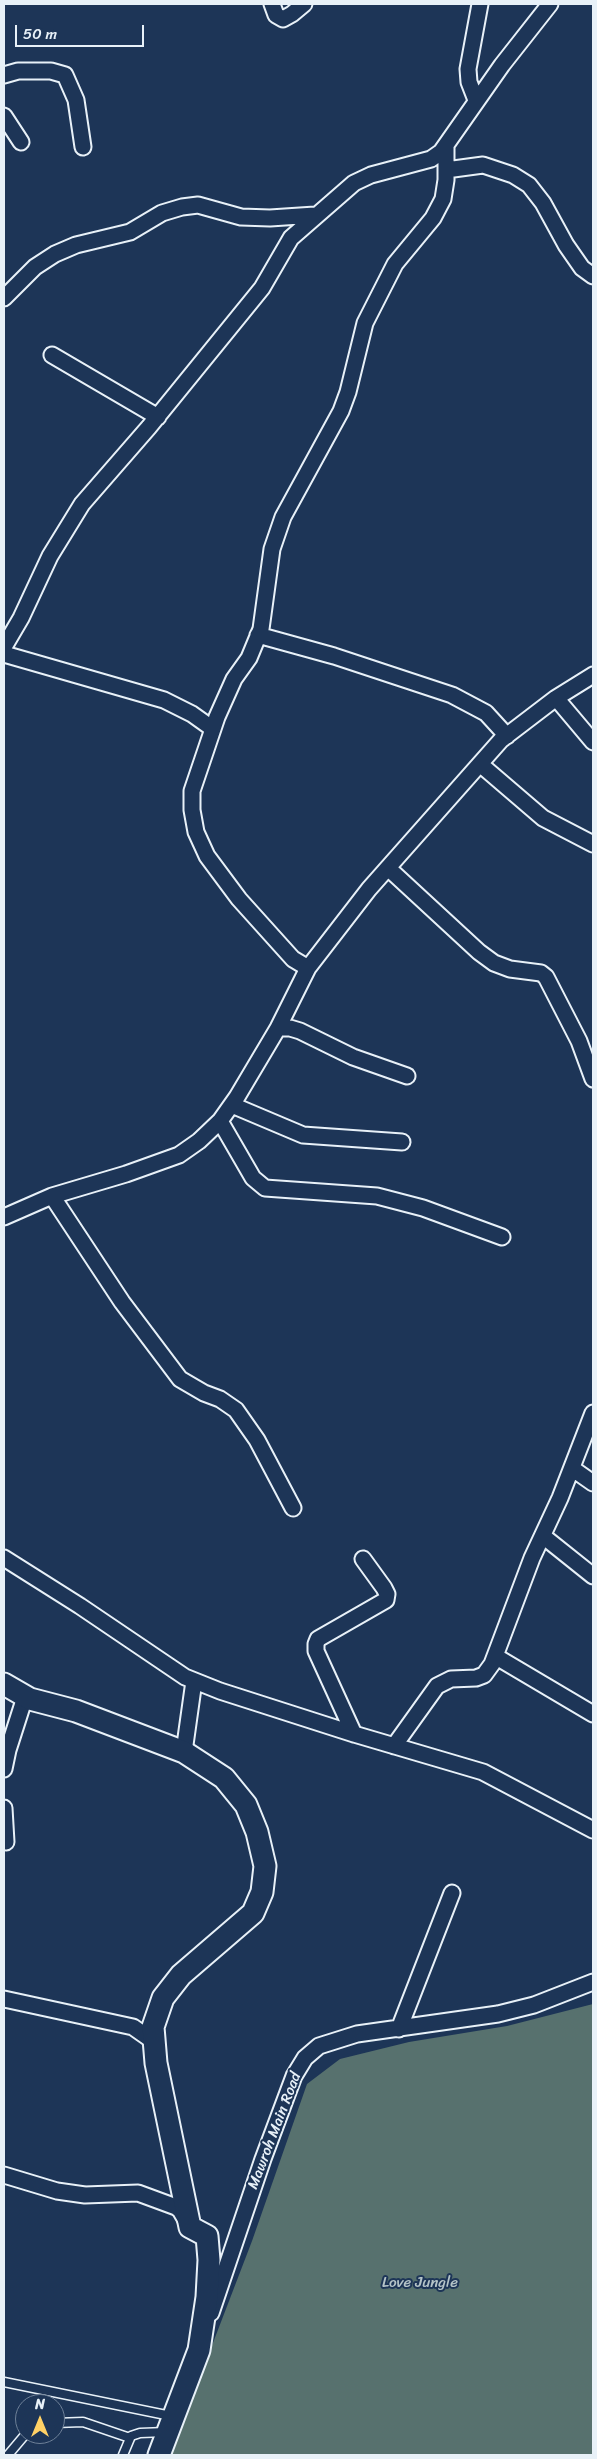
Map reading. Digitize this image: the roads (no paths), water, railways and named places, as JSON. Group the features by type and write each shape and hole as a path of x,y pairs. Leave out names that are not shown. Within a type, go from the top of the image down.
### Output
{"street":[{"path":"272,4 276,15 283,19 304,4"},
{"path":"476,100 469,82 468,69 480,4"},
{"path":"4,647 65,530 99,484 158,416 262,288 291,238 315,215 354,183 371,174 431,159 446,146 476,100 550,4"},
{"path":"4,75 18,71 50,71 64,75 76,100 83,147"},
{"path":"4,116 22,142"},
{"path":"308,968 293,959 245,906 224,880 200,844 192,810 192,791 213,729 234,678 249,658 258,635 272,549 283,517 341,411 352,378 360,340 377,297 395,264 433,218 443,199 446,146"},
{"path":"446,170 483,164 513,174 529,185 543,203 566,245 582,268 593,276"},
{"path":"4,298 35,267 55,254 76,245 130,232 162,213 182,207 198,205 241,217 270,218 315,215"},
{"path":"52,355 158,416"},
{"path":"258,635 334,656 452,695 486,713 507,736"},
{"path":"4,654 164,700 192,714 213,729"},
{"path":"4,1217 52,1196 126,1174 179,1154 199,1141 220,1121 232,1105 278,1028 308,968 324,944 388,868 507,736 556,698 593,675"},
{"path":"556,698 593,742"},
{"path":"480,764 543,818 593,844"},
{"path":"388,868 479,952 494,963 510,970 541,973 546,977 579,1041 593,1079"},
{"path":"278,1028 290,1028 300,1031 353,1057 407,1076"},
{"path":"232,1105 303,1135 402,1142"},
{"path":"220,1121 253,1178 264,1188 377,1196 423,1208 502,1238"},
{"path":"52,1196 122,1302 180,1379 204,1393 220,1398 236,1410 257,1440 293,1508"},
{"path":"394,1746 437,1686 451,1679 476,1678 484,1675 495,1656 532,1558 573,1469 593,1413"},
{"path":"573,1469 593,1483"},
{"path":"543,1536 593,1576"},
{"path":"4,1558 80,1606 185,1677 354,1734 483,1772 593,1830"},
{"path":"354,1734 316,1651 316,1644 318,1638 386,1600 387,1594 384,1588 363,1559"},
{"path":"495,1656 593,1714"},
{"path":"184,1752 194,1681"},
{"path":"4,1684 25,1697 76,1711 184,1752 224,1778 246,1805 257,1832 265,1866 262,1892 253,1913 181,1976 163,1998 153,2027 156,2063 190,2228"},
{"path":"4,1769 25,1697"},
{"path":"4,1808 6,1842"},
{"path":"399,2029 452,1893"},
{"name":"Mawroh Main Road","path":"199,2350 263,2159 294,2076 305,2058 319,2046 335,2039 498,2014 534,2005 593,1982"},
{"path":"4,1999 133,2027 153,2041"},
{"path":"4,2175 66,2192 85,2195 138,2193 176,2207 180,2210 190,2228 207,2236 209,2260 207,2297 199,2350 159,2455"}],"lane":[{"path":"4,2382 171,2424"},
{"path":"65,2423 83,2422 130,2438"},
{"path":"123,2455 130,2438 140,2433 171,2424"},
{"path":"8,2455 17,2444"}],"park label":[{"name":"Love Jungle","path":"420,2283"}]}
